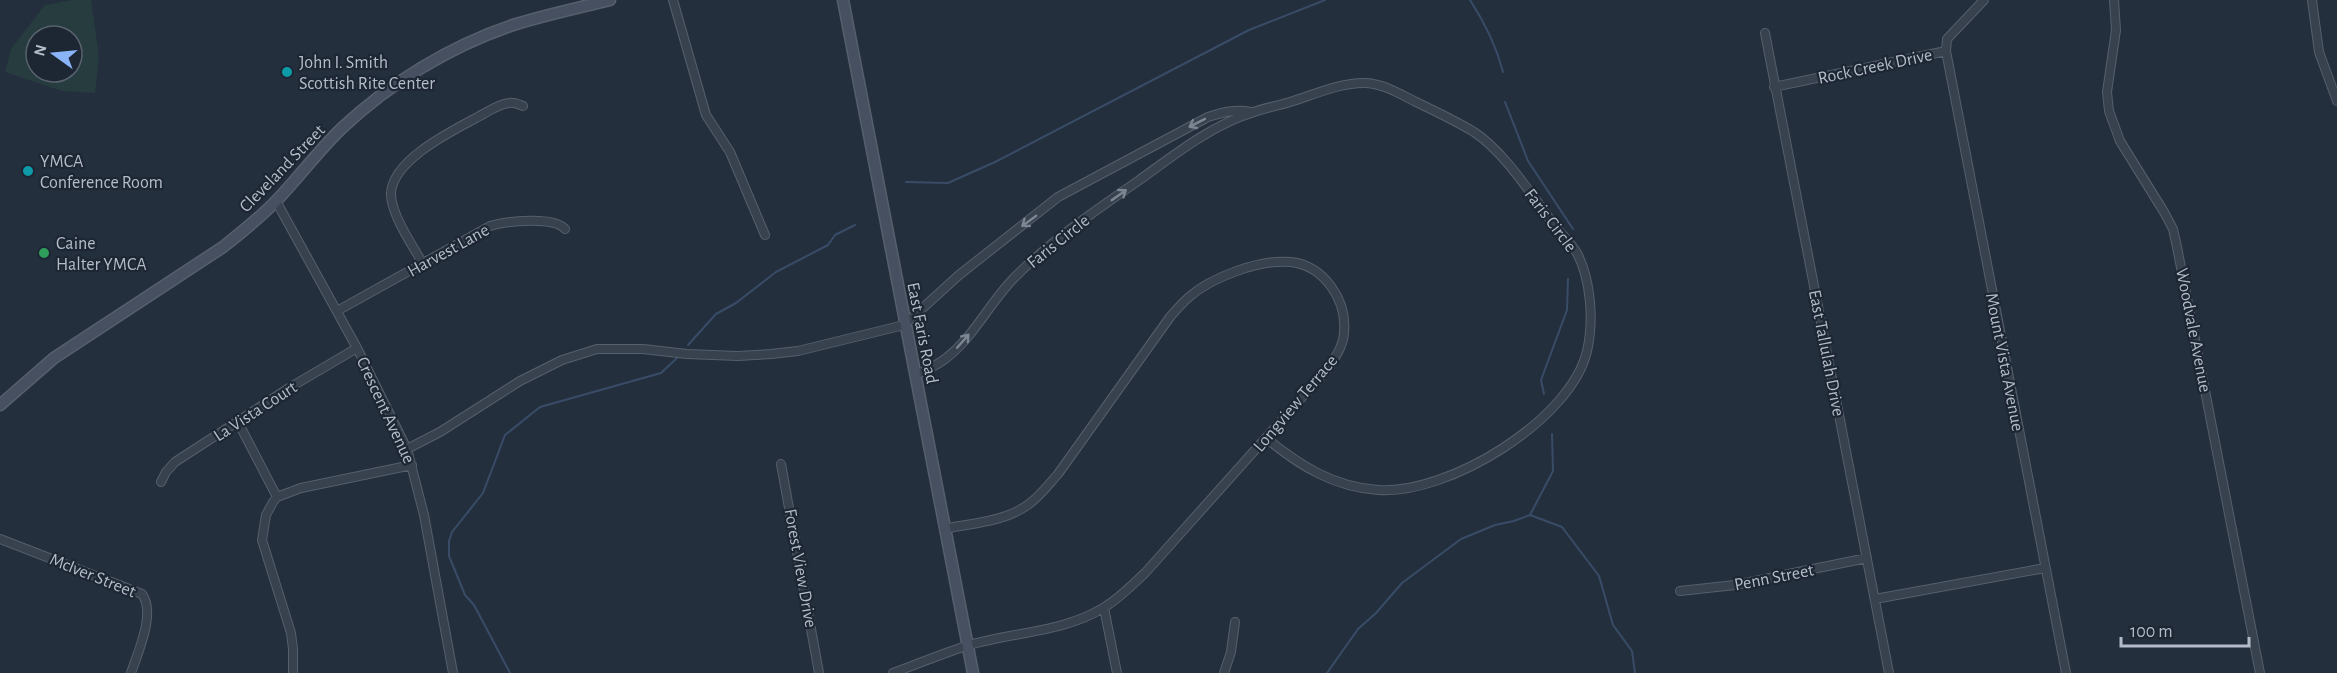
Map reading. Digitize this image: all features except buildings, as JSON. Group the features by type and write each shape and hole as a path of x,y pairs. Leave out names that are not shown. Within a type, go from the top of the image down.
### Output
{"street":[{"name":"Cleveland Street","path":"0,405 54,358 222,247 276,201 342,129 401,81 460,47 510,26 610,0"},
{"path":"673,0 706,115 730,152 765,235"},
{"name":"East Faris Road","path":"843,0 973,673"},
{"name":"Rock Creek Drive","path":"1774,87 1946,51 1947,39 1984,0"},
{"name":"Woodvale Avenue","path":"2114,0 2116,30 2107,92 2109,111 2120,141 2164,212 2173,229 2178,247 2260,673"},
{"path":"2312,0 2319,52 2337,101"},
{"name":"East Tallulah Drive","path":"1765,33 1889,673"},
{"name":"Mount Vista Avenue","path":"1946,51 2066,673"},
{"name":"Faris Circle","path":"916,375 944,360 957,348 1014,278 1067,231 1174,156 1223,125 1253,112 1344,86 1369,83 1391,90 1476,133 1507,163 1578,254 1586,283 1591,323 1588,348 1582,368 1566,392 1552,408 1508,444 1462,471 1438,480 1395,490 1374,490 1350,486 1306,469 1266,438"},
{"path":"423,264 396,213 391,194 395,178 407,164 450,132 500,105 509,103 523,106"},
{"name":"Faris Circle","path":"904,325 959,275 1058,197 1208,117 1225,111 1253,112"},
{"name":"Crescent Avenue","path":"276,201 357,348 406,449 412,465 453,673"},
{"name":"Harvest Lane","path":"337,311 483,229 498,223 548,221 561,224 566,229"},
{"name":"Longview Terrace","path":"893,673 968,646 1039,631 1104,608 1145,573 1330,366 1340,348 1344,334 1343,315 1338,296 1329,284 1312,269 1291,262 1258,265 1229,274 1189,296 1170,317 1058,474 1038,496 1016,512 998,519 944,529"},
{"path":"406,449 440,432 520,381 562,360 597,350 643,349 738,356 771,354 798,351 904,325"},
{"name":"La Vista Court","path":"161,482 175,462 357,348"},
{"path":"238,422 277,497"},
{"name":"Forest View Drive","path":"781,464 819,673"},
{"path":"292,673 291,633 262,540 266,516 277,497 301,488 412,465"},
{"name":"McIver Street","path":"0,539 142,594 149,606 148,617 131,673"},
{"name":"Penn Street","path":"1680,591 1735,585 1867,558"},
{"path":"1875,599 2045,568"},
{"path":"1104,608 1117,673"},
{"path":"1224,673 1231,652 1234,622"}],"green space":[{"path":"73,0 91,0 99,56 95,93 62,91 41,84 84,84 84,24 30,24 45,5"},
{"path":"24,32 24,78 5,72 11,49"}],"waterway":[{"path":"906,182 948,183 995,162 1249,30 1325,0"},
{"path":"1470,0 1490,34 1503,72"},
{"path":"1505,102 1528,161 1573,229"},
{"path":"688,345 716,314 736,303 776,272 828,245 835,235 855,225"},
{"path":"1544,394 1541,380 1567,310 1568,279"},
{"path":"510,673 474,605 465,595 449,556 449,541 452,532 483,493 505,435 540,407 661,373 677,358"},
{"path":"1327,673 1358,629 1376,613 1402,583 1461,539 1495,525 1530,515 1553,471 1552,434"},
{"path":"1530,515 1562,527 1599,576 1613,625 1632,651 1635,673"}],"place":[{"name":"John I. Smith Scottish Rite Center","path":"287,72"},
{"name":"YMCA Conference Room","path":"28,171"},
{"name":"Caine Halter YMCA","path":"44,253"}]}
